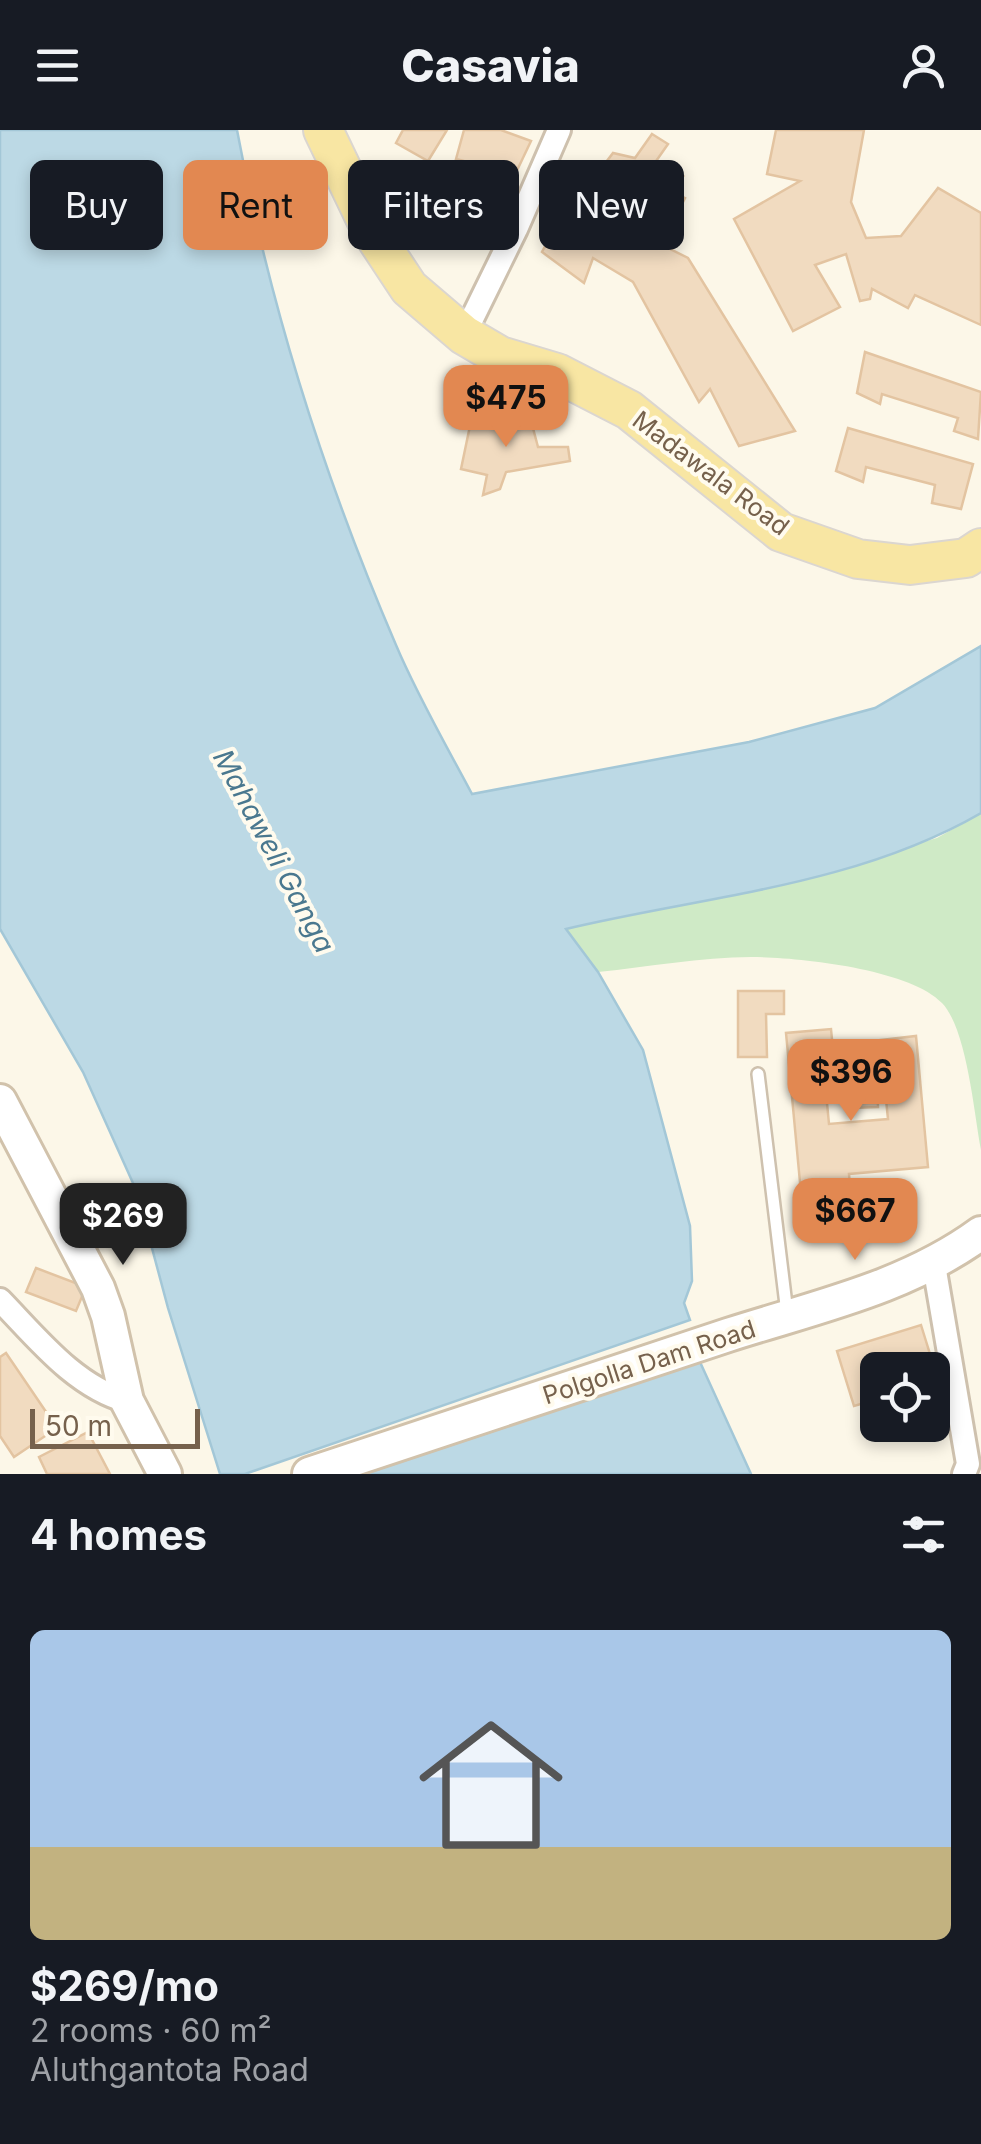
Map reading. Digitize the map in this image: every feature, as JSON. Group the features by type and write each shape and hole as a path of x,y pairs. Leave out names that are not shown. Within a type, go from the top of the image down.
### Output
{"main road":[{"name":"Madawala Road","path":"323,130 372,232 409,288 464,335 500,356 557,372 629,410 781,532 858,559 910,565 966,558 981,548"},
{"path":"0,1101 98,1288 108,1316 126,1402 165,1474"},
{"name":"Polgolla Dam Road","path":"309,1474 787,1315 871,1291 934,1265 981,1234"}],"street":[{"path":"464,335 560,130"},
{"path":"934,1265 968,1464 964,1474"},
{"path":"0,1300 85,1381 126,1402"}],"lane":[{"path":"758,1074 787,1315"}],"green space":[{"path":"981,813 981,1150 958,1032 942,1003 927,991 852,967 771,958 713,959 598,972 565,929 753,891 937,838"}],"water":[{"name":"Mahaweli Ganga","path":"0,130 237,130 243,160 183,160 183,250 263,250 302,392 370,583 404,664 472,794 749,742 875,708 981,646 981,813 933,838 831,873 566,929 598,972 643,1050 690,1226 692,1281 684,1303 690,1320 245,1474 220,1474 168,1308 137,1192 83,1072 0,929"},
{"path":"700,1362 751,1474 364,1474"}],"building":[{"path":"403,130 447,130 429,160 396,143"},
{"path":"464,130 501,130 531,141 519,166 519,160 456,159"},
{"path":"776,130 864,130 851,202 866,238 901,236 938,188 981,213 981,325 915,295 908,308 872,289 870,299 860,301 846,254 815,265 840,307 793,331 734,219 800,181 767,174"},
{"path":"652,134 668,144 657,160 608,160 613,153 635,158"},
{"path":"672,250 688,258 795,431 739,446 710,389 699,402 633,282 593,258 584,283 542,252"},
{"path":"865,352 981,392 978,439 954,431 958,418 882,394 880,404 857,393"},
{"path":"530,417 538,447 568,447 570,461 506,472 500,489 483,495 487,475 461,469 471,421"},
{"path":"848,428 973,464 961,509 932,503 935,485 866,467 863,482 836,471"},
{"path":"738,991 784,991 784,1014 766,1014 767,1057 738,1057"},
{"path":"831,1029 836,1081 825,1082 829,1124 888,1119 880,1040 916,1036 928,1167 849,1174 853,1220 804,1225 786,1033"},
{"path":"877,1079 878,1107 853,1108 852,1080"},
{"path":"36,1268 86,1287 76,1311 26,1292"},
{"path":"921,1325 929,1352 860,1352 860,1404 854,1406 837,1351"},
{"path":"6,1353 57,1428 14,1457 0,1436 0,1357"},
{"path":"88,1432 110,1474 47,1474 39,1457"}]}
